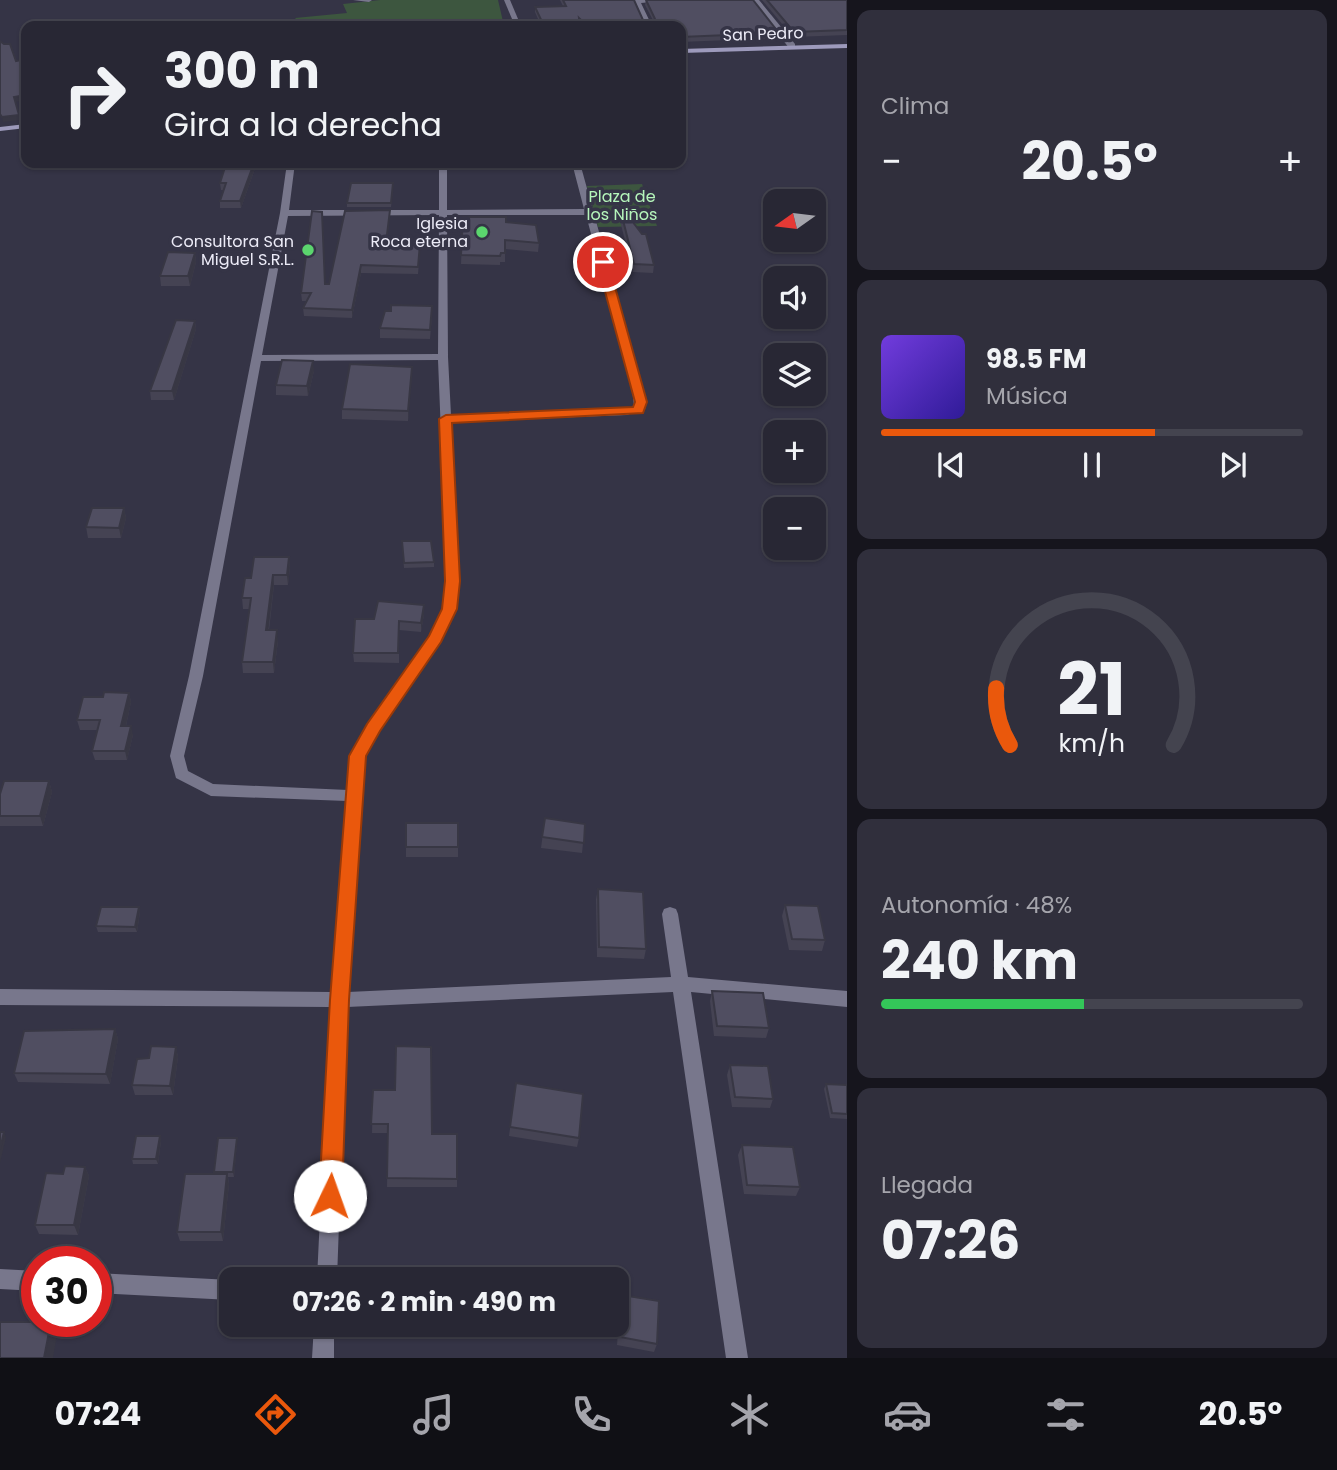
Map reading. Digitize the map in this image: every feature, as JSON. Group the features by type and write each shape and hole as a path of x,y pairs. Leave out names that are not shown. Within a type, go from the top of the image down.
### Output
{"main road":[{"name":"San Pedro","path":"686,51 847,46"},
{"path":"0,130 21,127"}],"street":[{"path":"356,1 369,0"},
{"path":"507,0 516,21"},
{"path":"646,21 636,1 670,0"},
{"path":"755,0 792,46"},
{"path":"290,168 196,676 177,756 181,774 211,790 354,796"},
{"path":"328,1267 340,1000 358,756 373,728 436,638 450,609 453,581 443,357 443,168"},
{"path":"446,419 627,412 640,408 639,395 577,168"},
{"path":"284,213 589,212"},
{"path":"256,358 443,357"},
{"path":"670,914 737,1358"},
{"path":"0,997 340,1000 681,984 847,999"},
{"path":"0,1279 21,1280"},
{"path":"112,1284 219,1289"},
{"path":"323,1358 324,1337"}],"green space":[{"path":"380,0 498,0 503,21 298,21 295,18 347,13 343,4"},
{"name":"Plaza de los Niños","path":"642,184 657,226 598,227 587,186"}],"building":[{"path":"563,0 634,0 643,20 582,21 579,18 579,21 542,21 535,7 566,6"},
{"path":"646,0 753,0 779,33 686,37 686,21 655,19"},
{"path":"767,0 847,0 847,30 794,32"},
{"path":"0,41 10,44 16,61 21,60 21,96 14,97 19,115 2,117"},
{"path":"225,168 252,168 240,201 220,201 226,183 220,183"},
{"path":"351,183 393,183 391,203 347,203"},
{"path":"619,204 642,234 646,234 654,265 634,264"},
{"path":"390,210 386,243 420,244 418,267 361,265 352,310 303,308 311,293 301,293 312,211 322,212 325,284 329,284 345,211"},
{"path":"463,217 506,217 506,222 536,225 539,243 505,240 505,253 500,256 461,255"},
{"path":"168,252 195,253 188,276 160,276"},
{"path":"391,305 432,306 430,330 380,328 385,311 391,311"},
{"path":"176,320 195,321 172,391 150,391"},
{"path":"282,360 313,361 307,386 276,385"},
{"path":"350,364 412,367 408,411 342,409"},
{"path":"92,508 124,508 119,528 86,527"},
{"path":"402,541 431,541 434,562 404,563"},
{"path":"254,557 289,557 287,575 273,575 266,630 277,630 273,662 242,662 251,598 242,598 245,578 251,578"},
{"path":"378,601 424,605 421,623 399,621 398,653 353,653 355,619 374,619"},
{"path":"104,692 129,693 121,726 131,726 125,751 92,751 100,720 77,720 83,697 103,697"},
{"path":"4,781 49,781 40,816 0,816 0,794"},
{"path":"545,818 585,824 584,843 542,837"},
{"path":"406,823 458,823 458,847 406,847"},
{"path":"598,889 643,892 646,949 599,947"},
{"path":"785,905 818,906 825,940 792,939"},
{"path":"101,907 139,907 135,927 96,926"},
{"path":"712,991 763,993 769,1028 717,1026"},
{"path":"115,1029 106,1074 14,1073 24,1031"},
{"path":"151,1046 176,1047 170,1086 132,1085 137,1059 149,1058"},
{"path":"396,1046 431,1047 432,1134 457,1134 457,1179 387,1178 388,1124 371,1124 373,1090 395,1090"},
{"path":"730,1065 768,1066 773,1099 735,1097"},
{"path":"516,1083 583,1094 579,1138 510,1127"},
{"path":"826,1084 847,1085 847,1114 832,1113"},
{"path":"0,1132 4,1132 0,1149"},
{"path":"136,1136 160,1136 156,1159 132,1159"},
{"path":"218,1138 237,1138 233,1172 214,1172"},
{"path":"742,1145 793,1147 800,1187 747,1185"},
{"path":"65,1166 85,1167 74,1225 35,1225 46,1173 63,1174"},
{"path":"185,1174 227,1174 221,1232 177,1232"},
{"path":"629,1296 659,1301 657,1344 620,1337 629,1337"},
{"path":"0,1322 21,1322 21,1337 48,1337 44,1358 0,1358"}],"place":[{"name":"Iglesia Roca eterna","path":"482,232"},
{"name":"Consultora San Miguel S.R.L.","path":"308,250"}],"route":[{"path":"330,1196 340,1000 358,756 373,728 436,638 450,609 453,581 446,419 638,411 641,402 603,262"}]}
